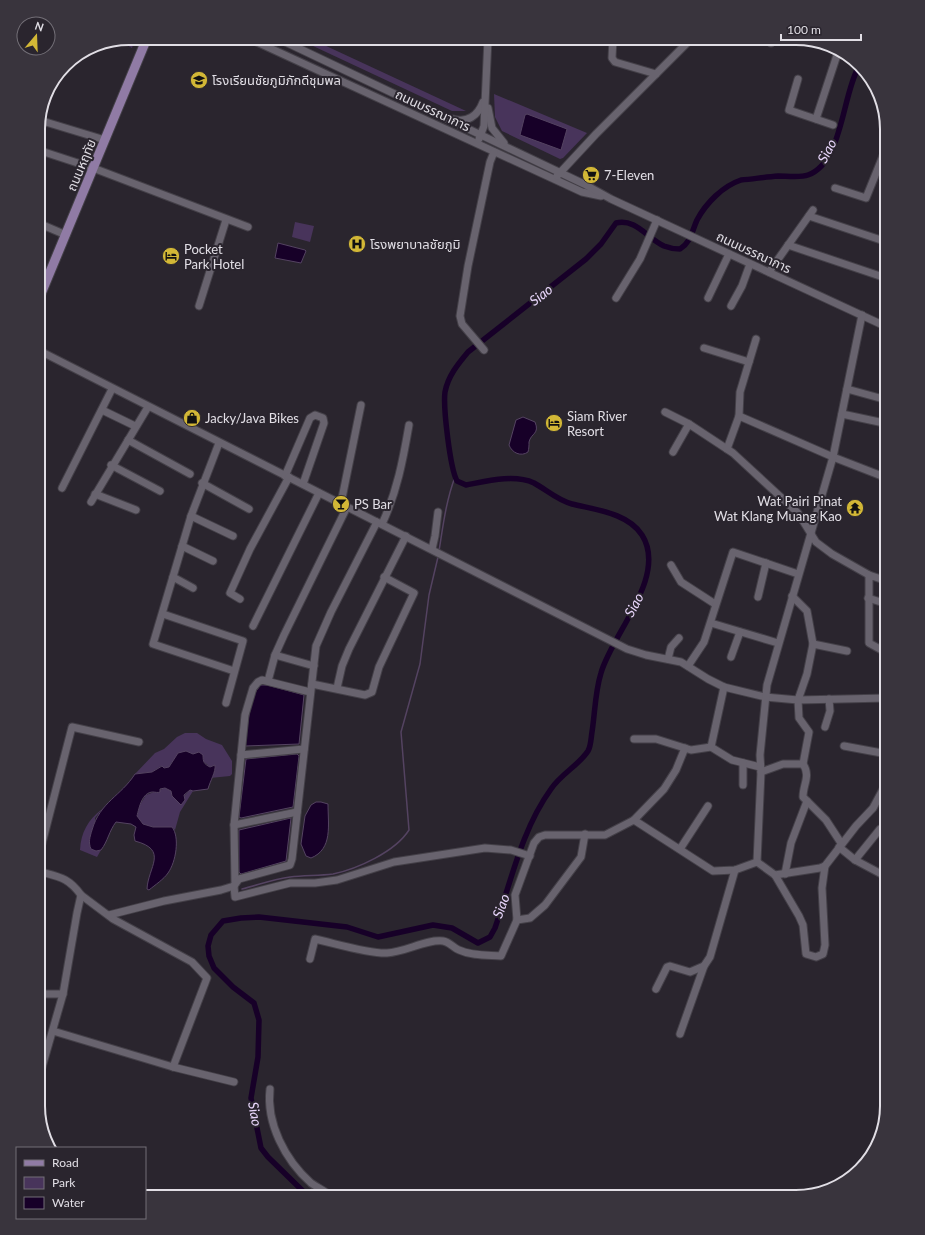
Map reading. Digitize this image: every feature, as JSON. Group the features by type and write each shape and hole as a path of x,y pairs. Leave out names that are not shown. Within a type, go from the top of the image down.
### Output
{"main road":[{"name":"ถนนหฤทัย","path":"45,284 144,45"}],"street":[{"name":"ถนนบรรณาการ","path":"264,45 582,192 611,199"},
{"name":"ถนนบรรณาการ","path":"292,45 559,172 611,199 880,324"},
{"path":"477,143 484,126 488,45"},
{"path":"613,45 612,58 615,62 656,74"},
{"path":"556,179 559,172 685,45"},
{"path":"816,119 837,55"},
{"path":"327,75 332,64"},
{"path":"798,79 788,110 833,125"},
{"path":"441,116 463,120 474,116 481,107 485,94"},
{"path":"485,94 492,128 499,139 508,148"},
{"path":"420,117 424,108"},
{"path":"45,122 105,140"},
{"path":"45,152 93,168 226,220 248,227"},
{"path":"484,350 472,338 462,324 460,316 470,258 490,162 494,152"},
{"path":"835,188 866,198 880,163"},
{"path":"769,272 811,212 880,239"},
{"path":"199,306 226,220"},
{"path":"616,298 640,259 656,220"},
{"path":"45,226 66,235"},
{"path":"788,245 880,276"},
{"path":"708,298 729,254"},
{"path":"731,306 742,286 750,264"},
{"path":"757,862 760,769 765,697 778,643 833,457 862,316"},
{"path":"727,449 739,416 740,392 756,339"},
{"path":"704,348 749,362"},
{"path":"45,354 627,649 646,656 681,662 724,687 765,697 798,700 880,698"},
{"path":"62,488 112,389"},
{"path":"847,389 880,398"},
{"path":"268,681 275,656 344,505 361,405"},
{"path":"91,502 94,494 148,407"},
{"path":"102,410 135,426"},
{"path":"665,412 689,424 727,449 798,513 810,535 816,542 832,554 869,575 880,579"},
{"path":"842,414 880,422"},
{"path":"240,599 230,593 250,549 287,476 310,418 314,415 323,418 324,423 303,484"},
{"path":"739,416 833,457 880,475"},
{"path":"673,452 689,424"},
{"path":"109,915 164,901 234,888 245,877 290,865 292,859 316,646 325,626 391,505 401,475 410,425"},
{"path":"128,440 190,474"},
{"path":"220,443 202,483 153,644 234,671"},
{"path":"111,466 160,491"},
{"path":"202,483 249,508"},
{"path":"253,626 319,493"},
{"path":"94,494 136,510"},
{"path":"434,550 438,512"},
{"path":"191,516 233,536"},
{"path":"338,688 344,660 406,536"},
{"path":"182,546 213,561"},
{"path":"688,666 704,642 733,552 798,574"},
{"path":"758,597 766,563"},
{"path":"671,564 681,582 715,604"},
{"path":"869,575 869,643 880,650"},
{"path":"173,577 193,588"},
{"path":"384,578 413,592 413,597 379,667 371,693 365,695 338,688 311,688 268,681 258,682 253,688 245,715 234,825 235,897 290,883 315,883 337,880 394,862 485,848 511,850 529,856"},
{"path":"792,596 807,611 813,644 807,674 798,700 799,718 810,732 802,764 807,773 803,797 826,820 840,845 855,860 880,873"},
{"path":"868,598 880,602"},
{"path":"163,614 243,641 226,703"},
{"path":"711,623 778,643"},
{"path":"731,657 740,632"},
{"path":"668,659 671,647 679,638"},
{"path":"813,644 847,651"},
{"path":"275,656 314,666"},
{"path":"711,747 724,687"},
{"path":"824,727 830,711 829,700"},
{"path":"45,832 72,727 139,742"},
{"path":"634,739 656,739 691,750 711,747 732,760 760,769 783,764 802,764"},
{"path":"844,746 880,753"},
{"path":"310,959 315,939 386,953 410,950 428,943 444,941 452,944 457,950 479,955 501,956 517,920 515,895 534,843 539,837 545,835 605,835 634,820 664,789 676,770 685,748"},
{"path":"241,754 304,749"},
{"path":"743,764 743,785"},
{"path":"757,862 776,875 803,925 806,954 809,957 816,957 823,954 825,945 822,888 825,866 840,845 873,808 880,796"},
{"path":"785,874 791,842 807,801"},
{"path":"680,848 708,806"},
{"path":"234,825 297,812"},
{"path":"634,820 680,848 708,869 721,872 735,870 757,862"},
{"path":"855,860 880,829"},
{"path":"517,920 530,918 545,905 581,857 585,834"},
{"path":"776,875 825,866"},
{"path":"680,1034 704,966 710,957 715,943 735,870"},
{"path":"45,872 72,883 81,895 109,915 192,962 207,978 174,1067"},
{"path":"45,1058 64,994 76,913 81,895"},
{"path":"656,989 667,967 670,966 690,972 704,966"},
{"path":"45,994 64,994"},
{"path":"53,1031 174,1067 234,1082"},
{"path":"270,1089 268,1104 279,1141 301,1172 312,1184 321,1190"}],"green space":[{"path":"311,45 324,45 466,111 452,111"},
{"path":"494,94 587,133 563,158 560,159 502,131 495,117"},
{"path":"295,222 314,226 310,242 292,237"},
{"path":"185,733 197,733 206,739 222,745 232,761 232,774 230,776 210,778 215,769 215,765 210,767 203,761 172,762 169,767 164,768 161,766 152,772 135,774 155,753 164,749 177,737"},
{"path":"165,788 171,791 172,796 176,799 184,796 190,790 193,791 180,812 175,830 172,827 153,827 143,825 137,816 140,805 146,795"},
{"path":"102,809 95,818 96,851 101,850 97,857 80,850 86,827"}],"water":[{"path":"527,114 567,129 561,150 520,135 525,115"},
{"path":"278,243 305,250 306,251 301,263 275,258"},
{"path":"523,417 535,422 536,431 530,439 528,452 520,454 514,452 509,445 516,420"},
{"path":"261,685 267,685 304,695 299,744 245,746 251,705 257,690"},
{"path":"186,751 193,754 199,752 203,755 206,765 210,767 215,765 215,771 208,789 190,790 184,795 185,800 181,805 172,796 171,791 165,788 160,789 160,792 149,793 144,797 137,816 143,824 153,827 172,827 176,837 176,850 171,868 164,877 149,890 147,889 148,881 154,860 154,854 151,849 135,841 134,835 136,827 131,824 116,822 101,850 96,851 91,849 89,842 96,820 100,813 135,774 152,772 162,766 164,768 169,767 178,753"},
{"path":"297,754 299,756 293,807 241,818 239,817 246,759"},
{"path":"316,802 328,804 328,836 323,849 311,858 306,856 301,844 305,816 311,805"},
{"path":"291,818 286,861 241,874 239,872 239,830"}],"waterway":[{"name":"Siao","path":"302,1190 268,1157 261,1148 251,1098 258,1057 259,1020 254,1003 233,987 214,968 209,956 208,946 211,935 223,921 259,917 347,927 378,937 433,925 452,928 478,943 490,937 495,928 518,856 532,821 551,789 580,761 589,749 596,695 601,673 607,658 635,605 643,586 648,568 648,551 642,535 629,522 620,517 572,504 526,480 500,479 466,485 457,481 452,464 445,410 446,386 451,375 468,352 586,259 601,244 616,223 623,222 636,226 658,243 664,246 680,249 689,240 697,220 705,207 728,186 741,180 778,176 805,176 820,168 828,157 835,142 853,78 857,71"},
{"path":"439,551 447,504 455,477"},
{"path":"242,889 295,876 322,875 343,872 364,864 385,852 403,838 409,830 401,732 420,664 429,595 438,557"}],"place":[{"name":"โรงเรียนชัยภูมิภักดีชุมพล","path":"199,80"},
{"name":"7-Eleven","path":"591,175"},
{"name":"โรงพยาบาลชัยภูมิ","path":"357,244"},
{"name":"Pocket Park Hotel","path":"171,256"},
{"name":"Jacky/Java Bikes","path":"192,418"},
{"name":"Siam River Resort","path":"554,423"},
{"name":"PS Bar","path":"341,504"},
{"name":"Wat Pairi Pinat Wat Klang Muang Kao","path":"855,508"}]}
